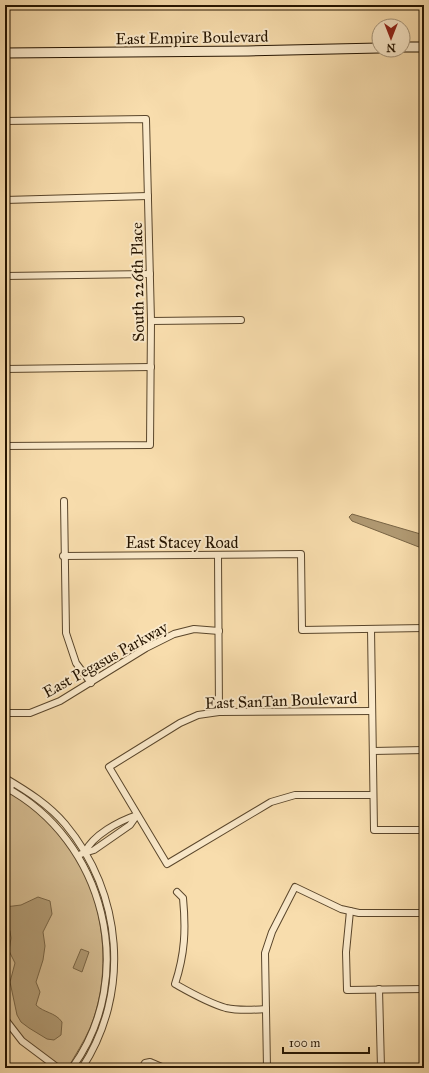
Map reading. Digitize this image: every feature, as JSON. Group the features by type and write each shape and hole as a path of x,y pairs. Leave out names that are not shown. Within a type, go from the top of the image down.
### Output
{"street":[{"path":"411,47 424,46"},
{"name":"East Empire Boulevard","path":"5,53 371,48"},
{"name":"South 226th Place","path":"5,121 146,118 151,321 150,445 5,446"},
{"path":"5,200 148,196"},
{"path":"5,276 150,274"},
{"path":"151,321 241,320"},
{"path":"5,369 151,366"},
{"path":"64,501 66,633 76,663 91,683"},
{"name":"East Stacey Road","path":"64,556 302,554 302,630 371,629"},
{"path":"218,555 219,712"},
{"path":"424,628 371,629 374,830 424,830"},
{"name":"East Pegasus Parkway","path":"5,713 30,713 45,708 91,683 146,648 174,634 194,629 219,631"},
{"name":"East SanTan Boulevard","path":"137,814 108,767 180,723 198,715 219,712 372,711"},
{"path":"373,751 424,750"},
{"path":"5,778 26,791 55,814 68,828 85,852 103,888 110,910 115,944 112,995 93,1049 82,1068"},
{"path":"5,796 7,788 12,782"},
{"path":"7,788 52,822 78,856 90,877 99,903 106,941 107,968 104,992 95,1023 72,1068"},
{"path":"137,814 167,864 271,802 295,795 373,795"},
{"path":"85,852 89,843 126,818 137,814"},
{"path":"78,856 85,852 94,850 130,825 137,814"},
{"path":"108,830 113,837"},
{"path":"267,1068 265,953 272,932 295,887 340,910 359,913 424,913"},
{"path":"176,892 183,898 185,945 183,960 175,984 198,997 225,1008 238,1010 266,1009"},
{"path":"350,911 346,946 347,990 424,989"},
{"path":"379,989 381,1068 424,1068"},
{"path":"5,1019 22,1041 58,1068"},
{"path":"144,1065 150,1062 164,1068"}],"shaded area":[{"path":"352,514 424,535 424,549 352,521 349,517"},
{"path":"10,793 42,816 69,848 80,864 88,880 99,916 103,954 100,992 90,1028 68,1068 63,1068 22,1038 6,1014 5,802"},
{"path":"38,897 50,901 52,914 43,932 45,946 43,960 36,982 40,992 36,1005 42,1010 56,1016 62,1022 61,1035 54,1040 47,1039 21,1022 17,1015 10,982 15,963 9,951 11,938 10,931 5,923 5,907 21,905"},
{"path":"81,949 89,952 82,972 73,968"}]}
